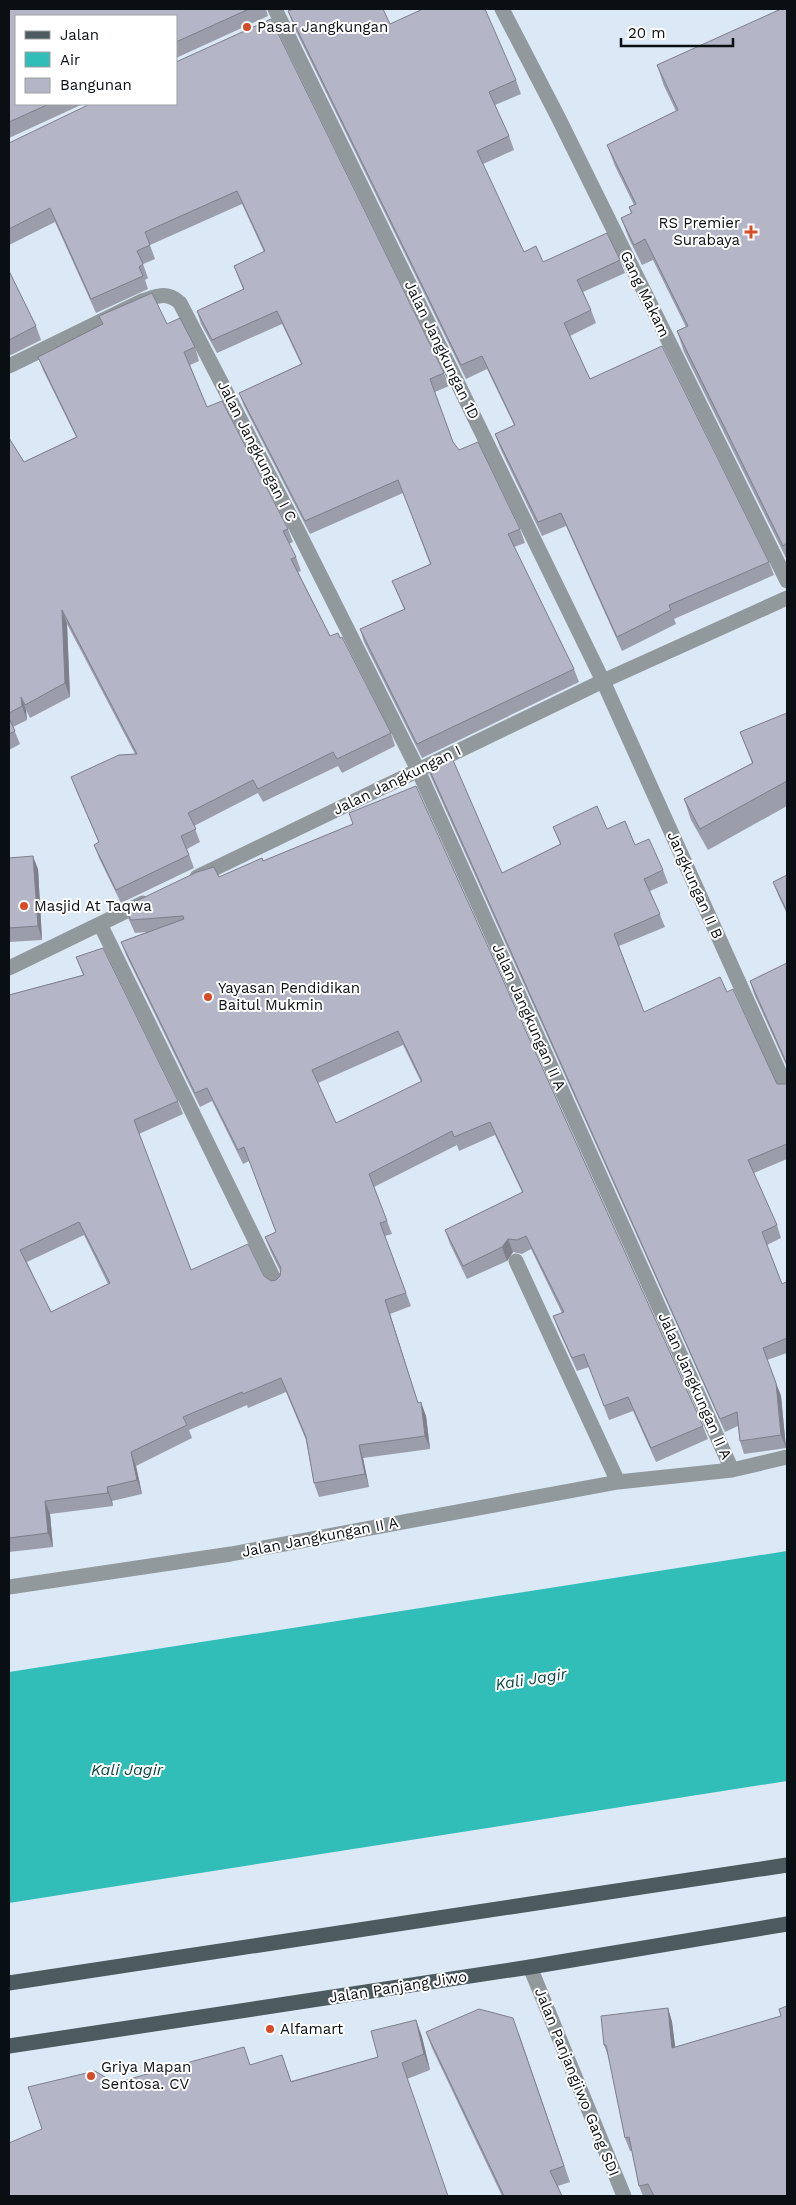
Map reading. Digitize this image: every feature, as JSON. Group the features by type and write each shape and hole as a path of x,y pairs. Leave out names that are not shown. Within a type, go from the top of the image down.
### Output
{"main road":[{"path":"9,1983 787,1865"},
{"name":"Jalan Panjang Jiwo","path":"9,2046 530,1967 787,1924"}],"street":[{"name":"Gang Makam","path":"502,9 558,117 787,581"},
{"path":"263,28 278,14 296,12"},
{"name":"Jalan Jangkungan 1D","path":"278,14 603,681"},
{"name":"Jalan Jangkungan I C","path":"9,366 142,301 163,294 174,297 180,303 298,529 418,770"},
{"name":"Jalan Jangkungan I","path":"179,885 603,681 787,598"},
{"name":"Jangkungan II B","path":"603,681 787,1089"},
{"name":"Jalan Jangkungan II A","path":"9,1587 231,1554 618,1482 732,1470 418,770"},
{"path":"9,968 153,898"},
{"path":"100,924 277,1285"},
{"path":"516,1261 618,1482"},
{"path":"732,1470 787,1457"},
{"name":"Jalan Panjangjiwo Gang SDI","path":"530,1967 624,2196"}],"water":[{"name":"Kali Jagir","path":"787,1551 787,1781 9,1903 9,1672"}],"building":[{"path":"9,9 249,9 178,41 178,15 15,15 15,105 47,105 9,122"},
{"path":"293,9 383,9 390,24 423,9 485,9 516,80 489,92 509,136 477,151 524,252 536,246 543,262 607,233 620,260 577,280 591,310 564,323 590,379 662,346 769,562 669,605 671,610 617,637 561,513 538,522 495,434 515,425 482,356 461,365 288,11"},
{"path":"781,9 787,9 787,543 783,546 677,331 688,326 645,239 634,245 621,218 632,213 629,207 636,204 607,145 678,110 657,65"},
{"path":"271,19 444,373 430,379 453,442 459,450 478,442 520,529 508,534 574,669 417,744 360,629 405,609 392,581 431,564 398,480 305,521 239,393 302,364 277,311 212,340 197,311 244,289 234,266 265,251 237,191 145,232 150,245 137,251 143,264 139,267 143,276 91,299 50,208 9,229 9,143 88,105 178,105 178,61"},
{"path":"9,271 36,326 9,340"},
{"path":"152,293 167,324 180,318 195,347 184,352 207,407 222,401 288,529 283,531 296,557 291,559 330,636 338,633 340,638 342,637 391,733 337,759 333,752 258,789 253,780 188,813 196,829 181,836 189,855 116,890 94,845 99,842 71,777 119,755 137,754 62,610 65,683 25,705 21,697 22,706 9,713 9,438 24,462 77,437 38,357 103,324 99,316"},
{"path":"787,713 787,781 700,829 684,799 753,763 740,732"},
{"path":"9,718 15,731 9,734"},
{"path":"449,751 502,873 561,844 553,827 597,806 607,829 625,821 635,845 649,839 663,870 644,879 660,914 614,934 644,1012 720,977 727,992 733,989 777,1084 787,1084 787,1144 748,1160 777,1225 762,1232 782,1284 786,1282 787,1284 787,1338 763,1348 776,1383 781,1435 740,1441 737,1412 720,1419 426,762"},
{"path":"416,786 703,1426 651,1448 628,1397 604,1406 584,1354 572,1358 553,1316 564,1312 526,1236 517,1240 508,1239 502,1247 463,1266 445,1230 523,1192 490,1122 454,1137 452,1131 369,1174 387,1221 380,1223 406,1293 385,1300 418,1403 421,1402 425,1436 359,1445 365,1474 314,1483 306,1437 281,1378 183,1417 187,1425 131,1452 137,1480 107,1487 108,1493 45,1501 48,1533 9,1538 9,995 84,975 76,957 103,948 178,1101 134,1120 191,1270 248,1244 264,1276 271,1281 276,1280 280,1276 281,1268 265,1237 276,1232 244,1147 238,1150 207,1088 195,1093 121,942 184,919 183,916 131,920 124,907 197,872 214,867 219,877 262,858 263,861 353,824 349,813","holes":["398,1031 422,1081 336,1123 312,1070","79,1222 110,1283 51,1312 20,1250"]},
{"name":"Masjid At Taqwa","path":"33,856 38,926 9,928 9,858"},
{"path":"787,875 787,911 773,882"},
{"path":"787,963 787,1064 750,981"},
{"path":"787,2006 787,2196 654,2196 648,2184 639,2186 629,2137 625,2138 606,2045 604,2045 601,2016 668,2008 672,2048 781,2016 779,2009"},
{"path":"479,2009 513,2018 564,2166 550,2171 562,2196 504,2196 426,2032"},
{"path":"416,2020 424,2054 402,2063 448,2196 9,2196 9,2143 42,2129 28,2087 95,2071 115,2083 244,2047 250,2065 282,2055 291,2082 378,2057 371,2031"}],"place":[{"name":"Pasar Jangkungan","path":"247,27"},
{"name":"RS Premier Surabaya","path":"751,232"},
{"name":"Masjid At Taqwa","path":"24,906"},
{"name":"Yayasan Pendidikan Baitul Mukmin","path":"208,997"},
{"name":"Alfamart","path":"270,2029"},
{"name":"Griya Mapan Sentosa. CV","path":"91,2076"}]}
